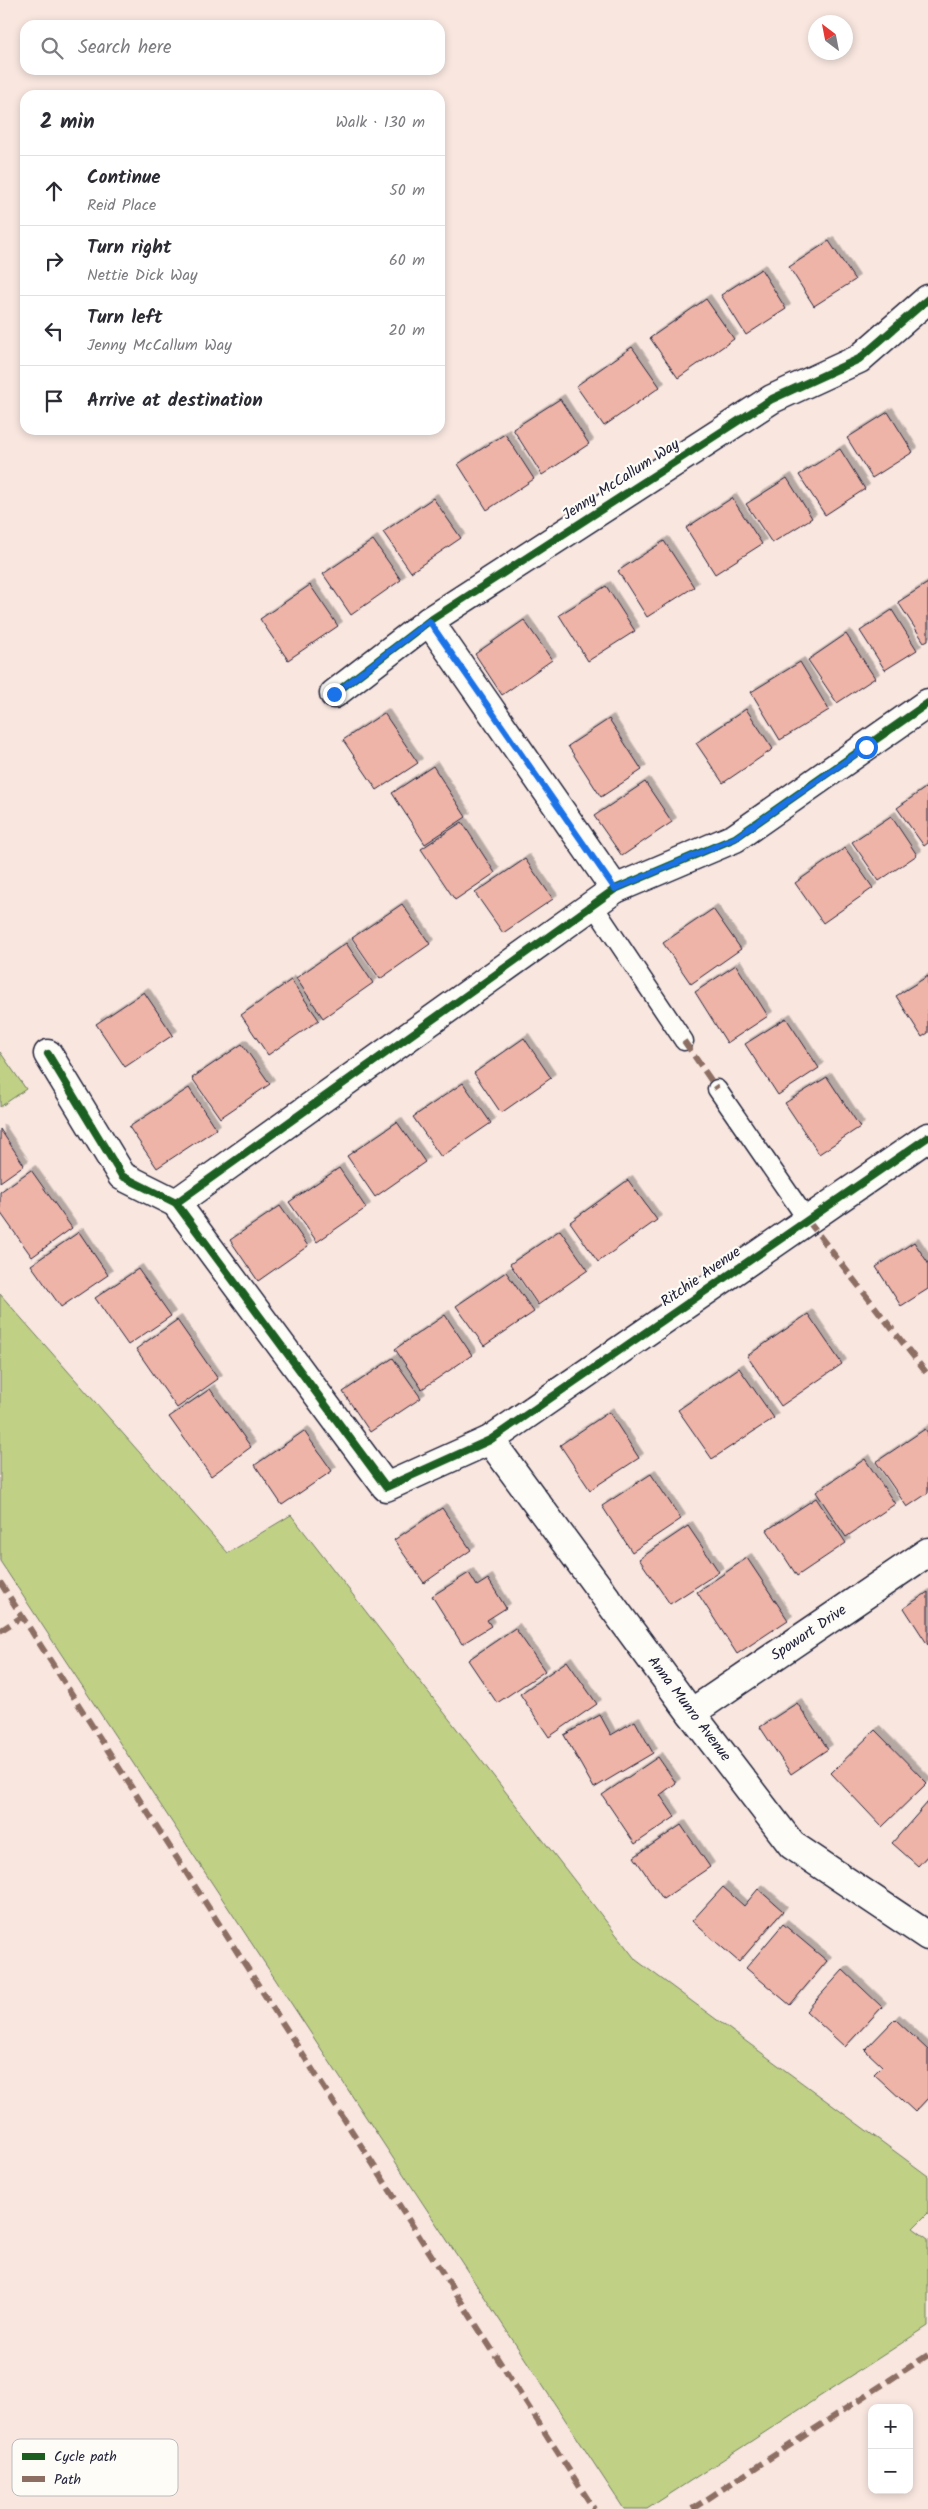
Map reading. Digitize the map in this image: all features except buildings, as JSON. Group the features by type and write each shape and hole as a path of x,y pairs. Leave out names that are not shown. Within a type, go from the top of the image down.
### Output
{"street":[{"name":"Jenny McCallum Way","path":"334,694 429,621 772,400 859,359 928,300"},
{"path":"429,621 615,889"},
{"path":"48,1054 122,1176 176,1203 615,889 735,838 928,703"},
{"name":"Ritchie Avenue","path":"176,1203 386,1487 490,1440 928,1136"},
{"name":"Anna Munro Avenue","path":"490,1440 691,1714 792,1845 928,1936"},
{"name":"Spowart Drive","path":"691,1714 928,1552"}],"lane":[{"path":"593,905 684,1042"},
{"path":"717,1090 808,1220"}],"green space":[{"path":"0,1052 26,1089 0,1107"},
{"path":"0,1294 228,1553 291,1515 636,1960 928,2176 928,2213 913,2228 928,2239 928,2326 647,2509 624,2509 0,1561"}],"marked path":[{"path":"684,1041 717,1089"},
{"path":"808,1221 928,1375"},
{"path":"0,1582 594,2509"},
{"path":"0,1631 23,1616"},
{"path":"692,2509 928,2355"}],"cycle path":[{"path":"334,694 429,621 772,399 859,359 928,299"},
{"path":"176,1203 615,889 735,838 928,703"},
{"path":"48,1054 122,1176 176,1203 386,1487 490,1440 928,1137"}],"route":[{"path":"334,694 429,621 615,889 735,838 866,747"}]}
